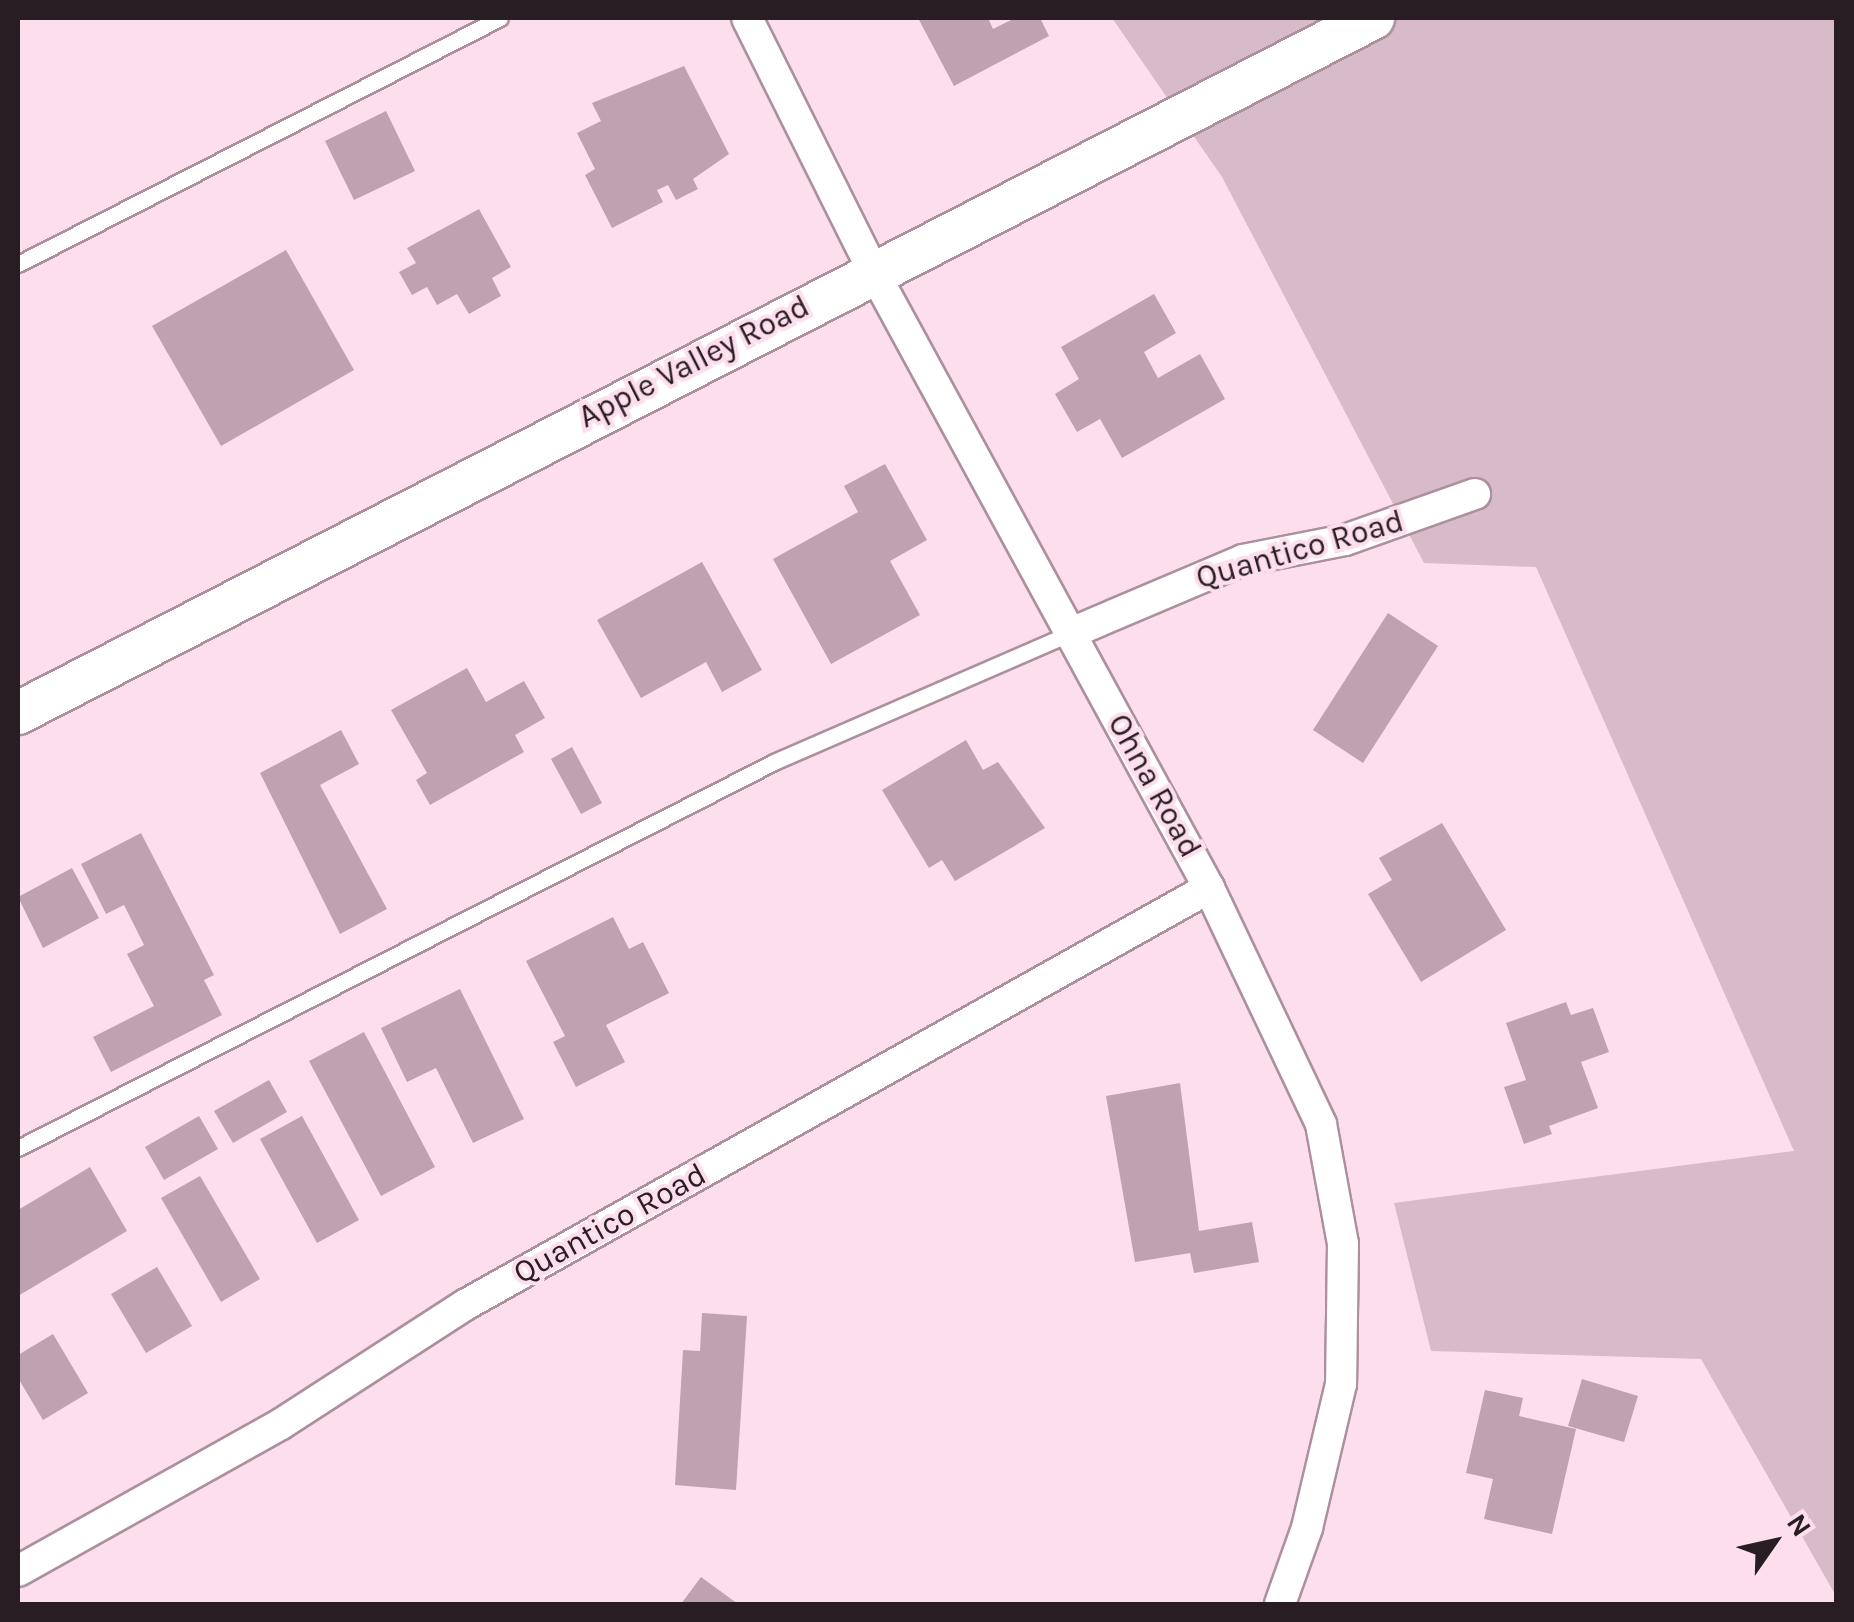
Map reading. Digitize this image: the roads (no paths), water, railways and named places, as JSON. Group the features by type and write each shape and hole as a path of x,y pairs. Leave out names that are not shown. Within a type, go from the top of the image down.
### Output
{"street":[{"name":"Ohna Road","path":"747,18 872,269 1210,888 1322,1124 1343,1244 1342,1384 1307,1528 1280,1604"},
{"name":"Apple Valley Road","path":"18,712 872,269 1373,18"},
{"name":"Quantico Road","path":"1071,633 1243,560 1345,540 1476,494"},
{"name":"Quantico Road","path":"18,1570 280,1424 465,1305 1210,888"}],"lane":[{"path":"18,264 500,18"},
{"path":"18,1148 774,762 1071,633"}]}
